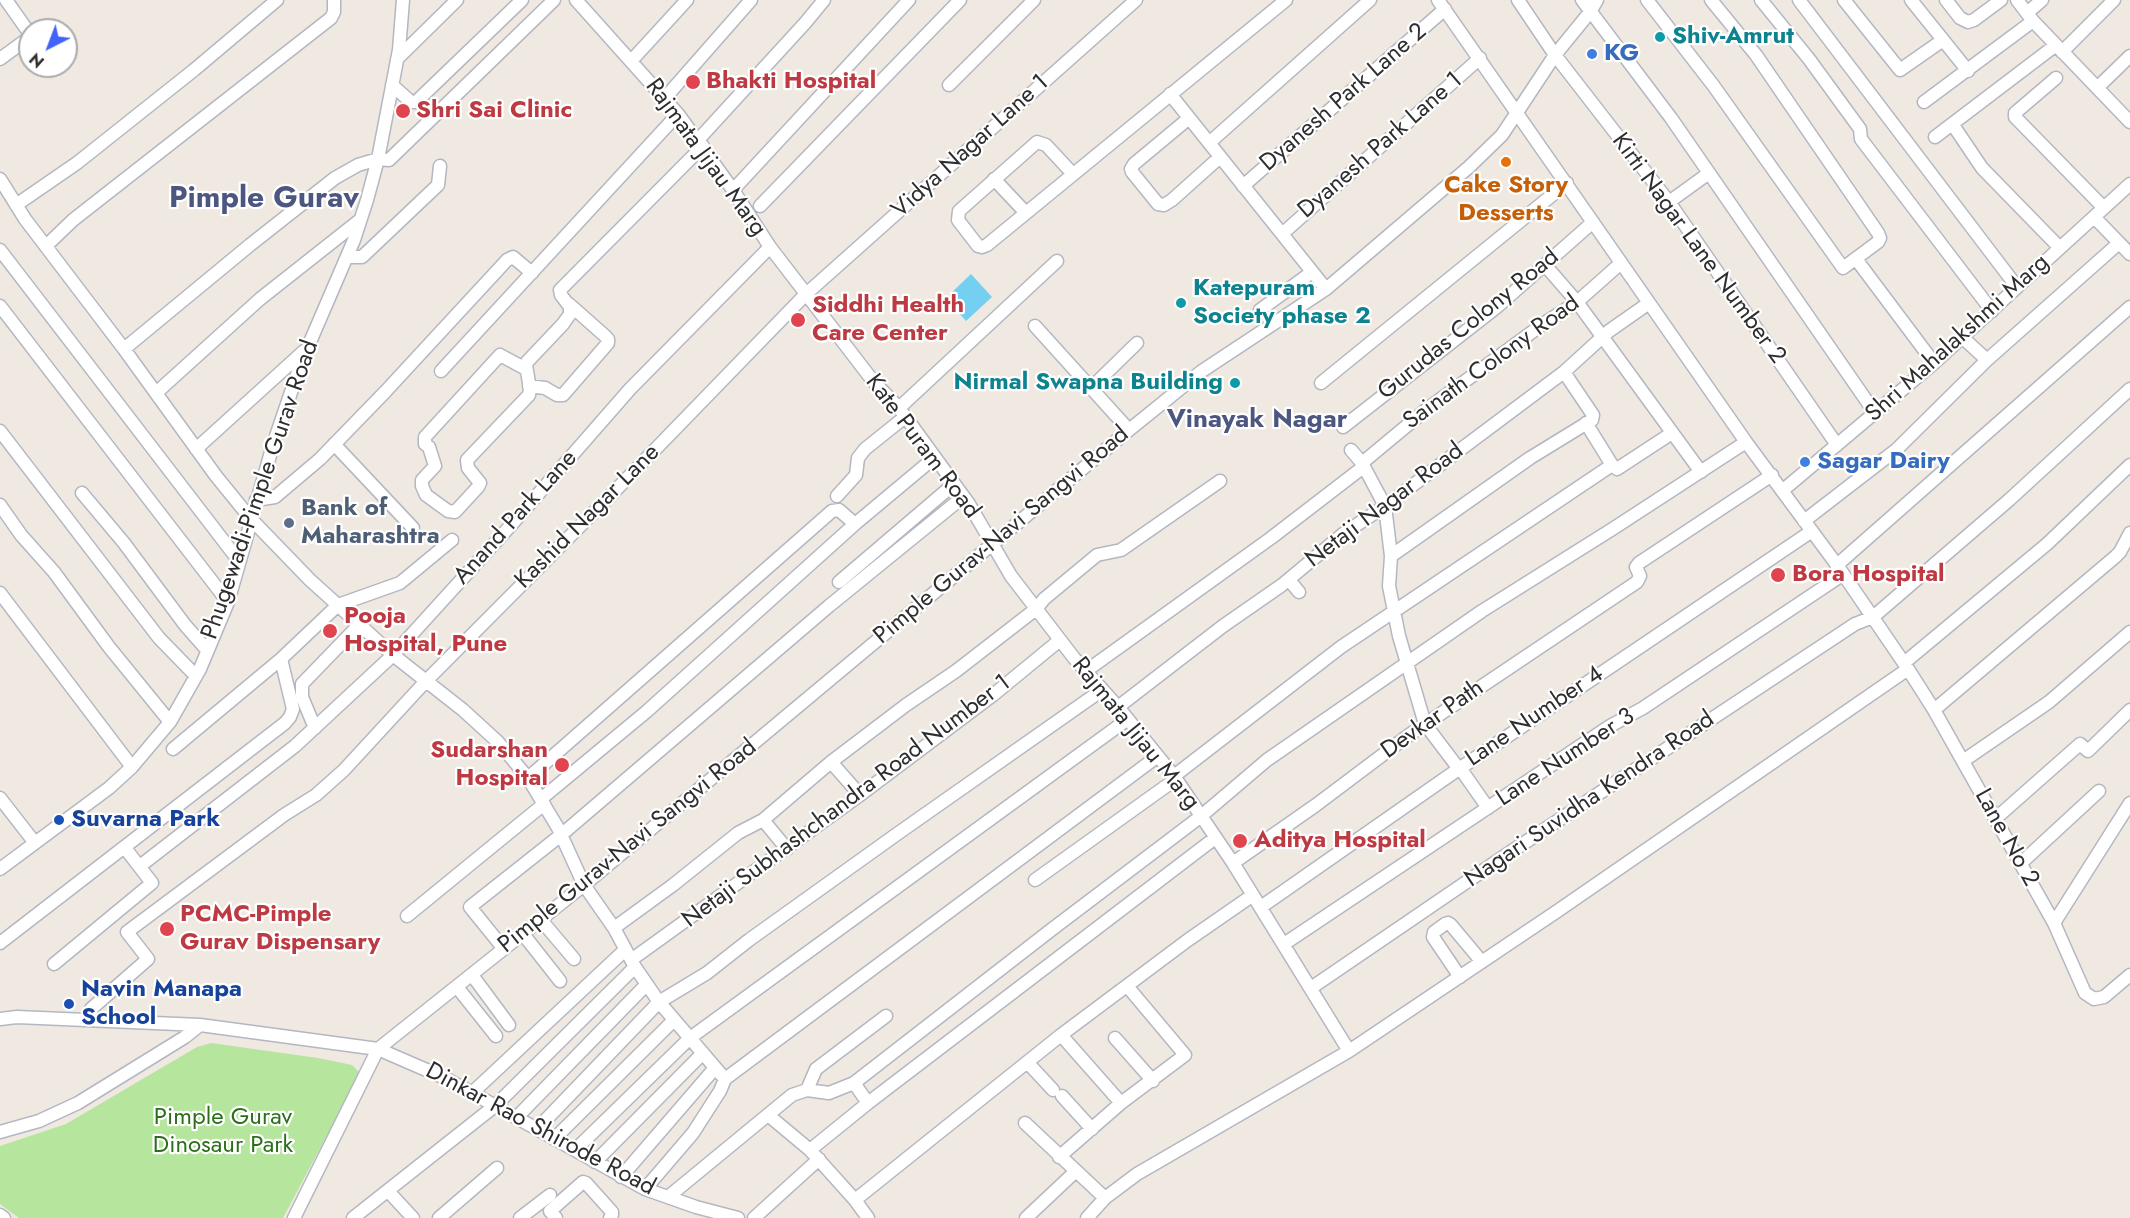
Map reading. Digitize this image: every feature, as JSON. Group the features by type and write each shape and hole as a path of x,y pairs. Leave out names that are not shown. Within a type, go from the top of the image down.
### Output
{"street":[{"path":"3,0 18,19"},
{"path":"16,205 95,149 277,0"},
{"path":"46,246 82,213 331,18 334,12 334,0"},
{"name":"Phugewadi-Pimple Gurav Road","path":"0,869 109,788 132,767 170,722 196,676 228,602 256,500 289,395 347,257 360,220 378,159 397,59 404,0"},
{"path":"397,59 457,0"},
{"path":"392,86 411,102 416,102 522,0"},
{"path":"124,349 335,178 358,165 378,159 389,160 554,0"},
{"name":"Rajmata Jijau Marg","path":"576,0 678,114 733,190 770,247 806,294"},
{"path":"632,60 687,0"},
{"path":"665,98 752,0"},
{"path":"529,386 545,388 557,395 563,395 608,343 604,335 569,304 561,295 560,290 700,143 824,0"},
{"path":"733,190 909,0"},
{"path":"760,206 960,0"},
{"path":"949,85 1034,0"},
{"name":"Vidya Nagar Lane 1","path":"806,294 1136,0"},
{"path":"1073,174 1047,145 1037,142 962,207 957,215 958,220 973,241 982,247 987,245 1286,0"},
{"path":"1209,143 1370,0"},
{"name":"Kirti Nagar Lane Number 2","path":"1518,0 1555,56 1669,202 1837,445"},
{"path":"1581,0 1671,118 1875,413"},
{"name":"Pimple Gurav-Navi Sangvi Road","path":"378,1049 585,885 1129,430 1202,372 1326,289 1469,167 1502,135 1555,56 1597,0"},
{"path":"1647,0 1713,85 1843,268 1878,242 1880,238 1878,233 1756,55 1711,0"},
{"path":"1761,0 1809,59 1860,129 1861,139 1992,310"},
{"path":"1799,0 2017,287"},
{"path":"1844,0 1900,70 1943,40"},
{"path":"1911,0 1968,71"},
{"path":"1946,0 1960,18 1968,22 2001,0"},
{"path":"2017,0 2030,17 2130,122"},
{"path":"1924,102 1968,71 2030,17 2042,0"},
{"path":"1935,137 2059,48 2114,0"},
{"name":"Lane No 2","path":"1441,5 1746,442 1837,565 1906,666 1934,710 2054,924 2085,993 2094,999 2104,997 2130,975"},
{"name":"Dyanesh Park Lane 2","path":"1243,186 1441,5"},
{"path":"0,59 18,45"},
{"path":"2097,88 2130,56"},
{"name":"Dyanesh Park Lane 1","path":"1282,234 1480,58"},
{"path":"2056,78 2015,113 2015,117 2099,212 2119,243 2130,254"},
{"path":"1170,94 1326,289"},
{"path":"2120,111 2130,102"},
{"path":"441,371 678,114"},
{"path":"1188,119 1131,169 1158,204 1164,205 1173,200 1220,157"},
{"path":"1953,125 1982,168 2060,248"},
{"path":"347,257 362,257 438,185 440,166"},
{"path":"1669,202 1709,173"},
{"path":"0,179 46,246 251,519 310,580 393,655 463,710 498,742 528,778 561,835 585,885 647,984 659,1002 725,1079"},
{"path":"994,179 1026,213"},
{"path":"1321,383 1567,183"},
{"name":"Shri Mahalakshmi Marg","path":"1782,491 1934,363 2130,184"},
{"path":"156,393 260,299 360,220"},
{"name":"Gurudas Colony Road","path":"1343,427 1498,306 1593,222"},
{"name":"Lane Number 4","path":"1261,908 1808,526 1896,450 1987,360 2119,243"},
{"name":"Anand Park Lane","path":"140,866 295,746 393,655 630,389 770,247"},
{"path":"0,250 239,561"},
{"path":"256,500 275,497 334,444 408,368 507,260 513,257 532,273"},
{"path":"1856,259 1934,363"},
{"path":"837,496 856,475 858,458 865,449 1057,261"},
{"name":"Sainath Colony Road","path":"1086,671 1262,544 1362,465 1427,409 1543,324 1577,302 1621,263"},
{"path":"1545,265 1577,302 1701,472"},
{"path":"1260,310 1312,272"},
{"name":"Kate Puram Road","path":"806,294 873,381 902,412 993,543"},
{"name":"Kashid Nagar Lane","path":"90,1020 91,1009 148,959 127,932 284,814 316,795 344,770 426,681 806,294"},
{"name":"Netaji Nagar Road","path":"1118,707 1223,626 1289,580 1343,534 1564,372 1602,337 1649,303"},
{"path":"526,369 500,355 425,437 425,444 429,447 435,465 422,480 422,486 426,495 451,512 455,512 463,504 480,483 468,468 467,460 529,395 527,362 563,324 570,314 569,304"},
{"path":"0,306 228,602"},
{"path":"1837,565 2130,308"},
{"path":"1035,326 1129,430"},
{"path":"1962,337 1987,360"},
{"path":"1091,388 1137,343"},
{"path":"196,448 307,348"},
{"path":"1391,556 1504,476 1592,420 1593,415 1564,372"},
{"name":"Nagari Suvidha Kendra Road","path":"1311,988 1528,840 1855,624 1873,617 2009,500 2130,389"},
{"path":"1586,423 1612,465 1617,469 1672,433"},
{"path":"0,431 159,638 196,676"},
{"path":"668,1197 792,1095 807,1090 829,1093 854,1083 1200,817 1267,760 1482,612 1746,442"},
{"path":"334,444 413,528"},
{"path":"1351,450 1362,465 1384,506 1391,556 1389,586 1425,724 1488,808"},
{"path":"407,916 629,727 855,524 934,458"},
{"path":"1035,880 1175,778 1341,647 1612,465"},
{"path":"1087,1218 1106,1198 1158,1161 1349,1051 1482,962 1906,666 2047,544 2130,465"},
{"name":"Devkar Path","path":"1233,863 1425,724 1637,582 1640,576 1636,567 1639,563 1772,475"},
{"path":"614,928 738,833 763,820 831,762 906,705 942,683 1036,609 1044,598 1096,555 1121,550 1220,481"},
{"path":"839,582 954,484"},
{"path":"82,493 207,650"},
{"path":"504,950 470,907 561,835 829,606 963,497"},
{"path":"0,505 21,535 54,572 109,647 170,722"},
{"path":"528,778 832,511 839,510 855,524"},
{"path":"1934,710 2115,557 2130,533"},
{"path":"173,749 281,659 338,605 400,583 452,540"},
{"name":"Rajmata Jijau Marg","path":"993,543 1011,576 1060,640 1175,778 1233,863 1349,1051"},
{"name":"Lane Number 3","path":"1284,944 1610,726 1643,708 1836,579 1837,565"},
{"path":"1289,580 1299,592"},
{"path":"0,593 132,767"},
{"path":"315,728 302,697 302,684 360,624"},
{"path":"1963,762 2049,702 2130,632"},
{"name":"Netaji Subhashchandra Road Number 1","path":"631,959 860,795 993,695 1060,640"},
{"path":"0,943 125,848 290,717 293,709 281,659"},
{"path":"538,1128 659,1002 707,973 832,880 1102,690"},
{"path":"1995,819 2080,744 2088,751 2130,710"},
{"path":"575,1150 690,1038 1128,719"},
{"path":"645,1189 693,1133 720,1091 725,1079 1158,756"},
{"path":"831,762 860,795"},
{"path":"2020,864 2098,791"},
{"path":"0,798 35,843"},
{"path":"2054,924 2128,811"},
{"path":"763,820 787,849"},
{"path":"754,1218 868,1103 1215,838"},
{"path":"54,964 152,883 125,848"},
{"path":"855,1200 1061,1035 1188,940 1253,895"},
{"path":"541,920 574,959"},
{"path":"1460,976 1433,936 1434,932 1445,924 1451,925 1482,962"},
{"path":"523,934 560,981"},
{"path":"473,1092 631,959"},
{"path":"353,1218 496,1105 631,959"},
{"path":"472,975 509,1024"},
{"path":"518,1116 647,984"},
{"path":"1059,1157 1121,1103 1185,1055 1127,986"},
{"path":"457,987 496,1036"},
{"path":"807,1090 816,1070 886,1016"},
{"name":"Dinkar Rao Shirode Road","path":"0,1018 200,1025 378,1049 473,1092 645,1189 738,1218"},
{"path":"555,1138 674,1020"},
{"path":"0,1132 39,1121 78,1103 185,1037 200,1025"},
{"path":"1061,1035 1121,1103"},
{"path":"1115,1038 1153,1081"},
{"path":"294,1218 378,1049"},
{"path":"596,1162 703,1053"},
{"path":"1027,1062 1092,1129"},
{"path":"621,1177 715,1068"},
{"path":"854,1083 868,1103"},
{"path":"768,1114 814,1155 855,1200 868,1218"},
{"path":"1025,1123 1059,1157 1106,1198"},
{"path":"439,1218 497,1168"},
{"path":"1026,1218 1076,1172"},
{"path":"520,1218 545,1198 553,1215 584,1182 612,1212 610,1218"},
{"path":"388,1191 412,1218"},
{"path":"0,1215 4,1218"}],"green space":[{"name":"Pimple Gurav Dinosaur Park","path":"211,1043 318,1058 352,1065 358,1071 359,1075 283,1218 19,1218 0,1204 0,1146 66,1124 197,1047"}],"water":[{"path":"971,274 992,297 966,321 946,298"}],"place":[{"name":"Shiv-Amrut","path":"1660,37"},
{"name":"KG","path":"1592,54"},
{"name":"Bhakti Hospital","path":"693,82"},
{"name":"Shri Sai Clinic","path":"403,111"},
{"name":"Cake Story Desserts","path":"1506,162"},
{"name":"Katepuram Society phase 2","path":"1181,303"},
{"name":"Siddhi Health Care Center","path":"798,320"},
{"name":"Nirmal Swapna Building","path":"1235,383"},
{"name":"Sagar Dairy","path":"1805,462"},
{"name":"Bank of Maharashtra","path":"289,523"},
{"name":"Bora Hospital","path":"1778,575"},
{"name":"Pooja Hospital, Pune","path":"330,631"},
{"name":"Sudarshan Hospital","path":"562,765"},
{"name":"Suvarna Park","path":"59,820"},
{"name":"Aditya Hospital","path":"1240,841"},
{"name":"PCMC-Pimple Gurav Dispensary","path":"167,929"},
{"name":"Navin Manapa School","path":"69,1004"}],"district":[{"name":"Pimple Gurav","path":"264,200"},
{"name":"Vinayak Nagar","path":"1257,421"}]}
